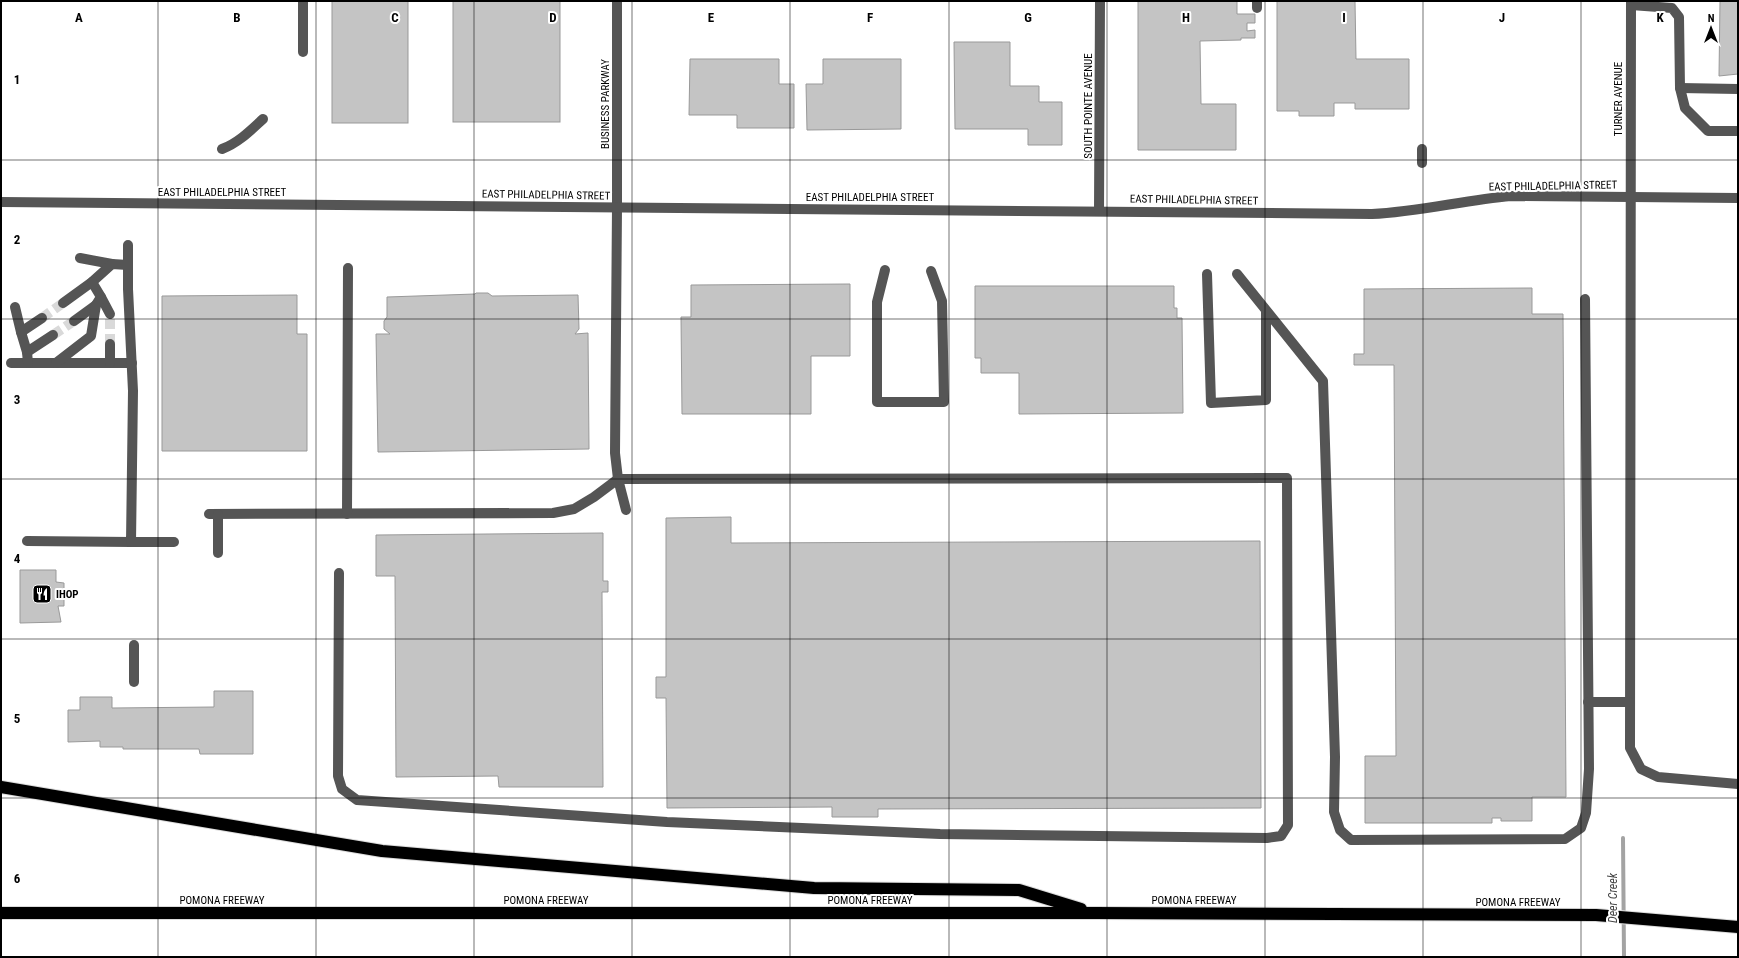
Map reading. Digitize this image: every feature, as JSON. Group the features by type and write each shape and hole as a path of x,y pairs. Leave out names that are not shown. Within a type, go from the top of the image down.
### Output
{"highway":[{"path":"1,788 382,851 814,888 1019,890 1094,913"},
{"name":"POMONA FREEWAY","path":"1,913 1094,913 1596,915 1646,918 1738,927"}],"street":[{"path":"303,1 303,52"},
{"name":"BUSINESS PARKWAY","path":"617,1 615,453 618,479 626,510"},
{"name":"SOUTH POINTE AVENUE","path":"1099,211 1100,1"},
{"path":"1631,3 1672,8 1678,17 1680,88 1685,108 1708,131 1738,131"},
{"name":"TURNER AVENUE","path":"1631,3 1630,748 1641,769 1658,777 1738,784"},
{"path":"1680,88 1738,89"},
{"path":"222,149 243,138 263,119"},
{"path":"1422,150 1422,163"},
{"name":"EAST PHILADELPHIA STREET","path":"1,202 1372,214 1396,213 1487,198 1511,196 1738,198"},
{"path":"128,245 132,363 133,468 131,542"},
{"path":"80,258 112,264 128,265"},
{"path":"63,303 92,282 112,264"},
{"path":"347,514 348,268"},
{"path":"886,270 877,302 877,402 944,402 942,301 931,271"},
{"path":"1207,274 1211,402 1266,400 1266,311"},
{"path":"1237,274 1322,381 1335,750 1334,812 1340,830 1351,840 1565,839 1581,828 1586,813 1589,769 1585,299"},
{"path":"92,282 98,301 110,314"},
{"path":"74,320 98,301"},
{"path":"56,363 91,336 98,301"},
{"path":"15,307 27,352 28,363"},
{"path":"21,332 42,318"},
{"path":"27,352 53,335"},
{"path":"110,344 110,363"},
{"path":"11,363 132,363"},
{"path":"218,553 213,514 553,513 574,509 594,497 618,479 1287,478 1288,825 1281,836 1267,838 940,834 667,822 357,800 342,788 338,776 339,573"},
{"path":"27,541 174,542"},
{"path":"134,645 134,682"},
{"path":"1588,702 1629,702"}],"building":[{"path":"332,1 408,1 408,123 332,123"},
{"path":"453,1 560,1 560,122 453,122"},
{"path":"1138,1 1237,1 1237,14 1255,14 1255,23 1247,23 1247,31 1255,30 1255,38 1241,38 1241,40 1200,41 1201,104 1236,104 1236,150 1138,150"},
{"path":"1277,1 1355,1 1356,59 1409,59 1409,109 1355,109 1355,103 1334,103 1334,116 1299,116 1299,111 1277,111"},
{"path":"1720,1 1738,1 1738,74 1719,76"},
{"path":"954,42 1010,42 1010,86 1039,86 1039,102 1062,102 1062,145 1028,145 1028,129 955,129"},
{"path":"690,59 779,59 779,84 794,84 794,128 737,128 737,115 689,115"},
{"path":"823,59 901,59 901,129 807,130 806,84 823,84"},
{"path":"850,284 850,356 811,356 811,414 682,414 681,317 691,317 691,285"},
{"path":"975,286 1174,286 1174,308 1177,308 1177,318 1182,318 1183,413 1019,414 1019,373 981,373 981,358 975,358"},
{"path":"1532,288 1532,314 1563,314 1566,797 1532,797 1532,821 1501,821 1501,818 1492,818 1492,823 1365,823 1365,756 1396,756 1394,365 1354,365 1354,354 1364,354 1364,289"},
{"path":"488,293 492,296 578,295 579,329 575,334 588,333 589,449 378,452 376,334 390,334 384,329 384,321 387,317 387,297"},
{"path":"297,295 297,334 307,334 307,451 162,451 162,296"},
{"path":"731,517 731,543 1260,541 1261,808 878,809 878,817 832,817 832,807 667,808 666,698 656,698 656,677 666,677 666,518"},
{"path":"603,533 603,581 608,581 608,592 602,592 603,787 499,787 498,776 396,777 395,576 376,576 376,535"},
{"name":"IHOP","path":"20,570 56,570 56,582 64,583 64,606 58,606 61,622 20,623"},
{"path":"214,691 253,691 253,754 200,754 199,749 123,749 123,747 100,747 100,741 68,742 68,710 80,710 80,697 112,697 112,708 214,707"}],"waterway":[{"name":"Deer Creek","path":"1623,838 1624,957"}],"tunnel":[{"path":"42,318 63,303"},
{"path":"110,314 110,344"},
{"path":"53,335 74,321"}],"place":[{"name":"IHOP","path":"42,594"}]}
